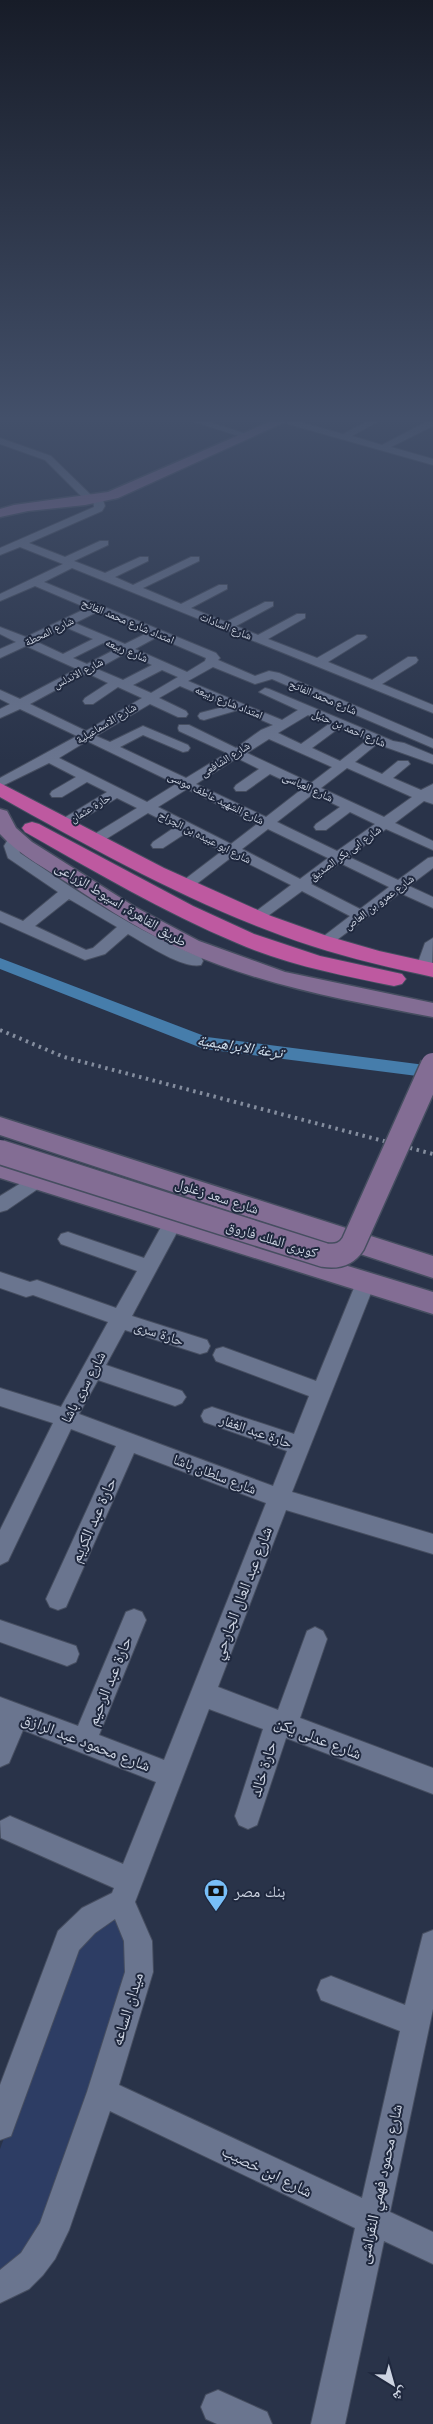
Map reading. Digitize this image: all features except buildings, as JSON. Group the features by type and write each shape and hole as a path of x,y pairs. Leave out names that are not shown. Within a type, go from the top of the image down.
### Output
{"highway":[{"name":"طريق القاهرة, اسيوط الزراعى","path":"0,789 64,824 95,849 214,926 246,939 315,962 430,975"},
{"name":"طريق القاهرة, اسيوط الزراعى","path":"0,811 185,886 256,918 430,975"}],"main road":[{"name":"طريق القاهرة, اسيوط الزراعى","path":"0,815 14,847 163,932 222,959 306,986 433,1010"},
{"name":"كوبرى الملك فاروق","path":"0,1152 324,1255 336,1256 346,1253 353,1244 433,1065"},
{"name":"شارع سعد زغلول","path":"0,1126 433,1267"},
{"path":"0,1169 39,1179 365,1283 433,1302"}],"street":[{"path":"0,552 38,535"},
{"name":"شارع السادات","path":"20,543 433,709"},
{"path":"0,598 35,582 104,543"},
{"path":"106,577 144,559"},
{"path":"133,589 195,559"},
{"name":"امتداد شارع محمد الفاتح","path":"35,582 213,657 210,660 212,662"},
{"path":"182,608 223,587"},
{"path":"227,626 269,604"},
{"name":"شارع المحطة","path":"0,654 98,608"},
{"path":"259,640 301,616"},
{"name":"شارع ربيعه","path":"66,623 162,665 182,678"},
{"name":"شارع العباسى","path":"0,630 150,697 183,721 235,752 433,846"},
{"name":"شارع الاندلس","path":"0,714 156,633"},
{"path":"318,663 361,638"},
{"path":"64,658 102,639"},
{"path":"373,685 412,660"},
{"name":"شارع محمد الفاتح","path":"212,662 242,669 255,680 272,675 433,744"},
{"name":"شارع الاسماعيلية","path":"0,783 49,758 212,662"},
{"path":"89,701 162,665"},
{"name":"امتداد شارع ربيعه","path":"182,678 238,706 281,724"},
{"path":"204,716 219,714 238,706 285,681"},
{"name":"شارع احمد بن حنبل","path":"265,692 376,739 433,760"},
{"name":"شارع الشهيد عاطف موسى","path":"0,694 433,903"},
{"name":"شارع الشافعى","path":"95,849 147,807 266,733 307,710"},
{"path":"302,749 338,723"},
{"path":"110,747 143,730 183,748"},
{"path":"266,733 302,749 429,794"},
{"path":"394,746 410,734"},
{"path":"185,886 376,739"},
{"name":"شارع ابو عبيده بن الجراح","path":"49,758 362,915"},
{"path":"383,779 403,764"},
{"path":"241,788 269,768"},
{"path":"57,794 86,777"},
{"name":"حارة عثمان","path":"64,824 117,792"},
{"name":"شارع ابى بكر الصديق","path":"256,918 385,823 429,794"},
{"path":"321,827 350,806"},
{"path":"158,845 185,827"},
{"path":"0,865 14,847 68,892 167,950 195,961"},
{"name":"شارع عمرو بن العاص","path":"326,942 433,861"},
{"path":"23,928 68,892"},
{"path":"0,916 85,955 99,951 127,926"},
{"path":"430,975 433,943"},
{"path":"0,1205 39,1179"},
{"name":"شارع سرى باشا","path":"0,1554 66,1418 173,1223"},
{"path":"68,1240 148,1267"},
{"path":"0,1280 120,1319"},
{"name":"شارع عبد العال الجارحي","path":"125,1892 365,1283"},
{"name":"حارة سرى","path":"120,1319 200,1346"},
{"path":"223,1355 322,1392"},
{"path":"92,1369 175,1397"},
{"name":"شارع سلطان باشا","path":"0,1397 66,1418 279,1498 433,1544"},
{"name":"حارة عبد الغفار","path":"212,1416 300,1446"},
{"name":"حارة عبد الكريم","path":"58,1599 129,1442"},
{"name":"حارة عبد الرحيم","path":"84,1742 134,1620"},
{"path":"0,1631 67,1654"},
{"name":"حارة خالد","path":"248,1816 281,1724 315,1639"},
{"name":"شارع عدلى يكن","path":"203,1694 433,1781"},
{"path":"0,1754 9,1712"},
{"name":"شارع محمود عبد الرازق","path":"9,1712 171,1776"},
{"path":"0,2125 7,2081 68,1941 87,1920 125,1892 10,1829"},
{"name":"ميدان الساعه","path":"0,2287 22,2274 45,2247 102,2092 140,1965 140,1948 137,1932 130,1917 125,1892"},
{"name":"شارع محمود فهمي النقراشى","path":"328,2424 433,1944"},
{"path":"331,1990 416,2023"},
{"name":"شارع ابن خصيب","path":"102,2092 372,2221 433,2248"},
{"path":"218,2407 255,2424"}],"shaded area":[{"path":"119,1913 132,1962 34,2247 0,2273 0,2149 75,1947"}],"waterway":[{"name":"ترعة الابراهيمية","path":"0,963 204,1043 433,1072"}],"railway":[{"path":"0,1030 64,1057 433,1154"}],"place":[{"name":"بنك مصر","path":"216,1912"}]}
